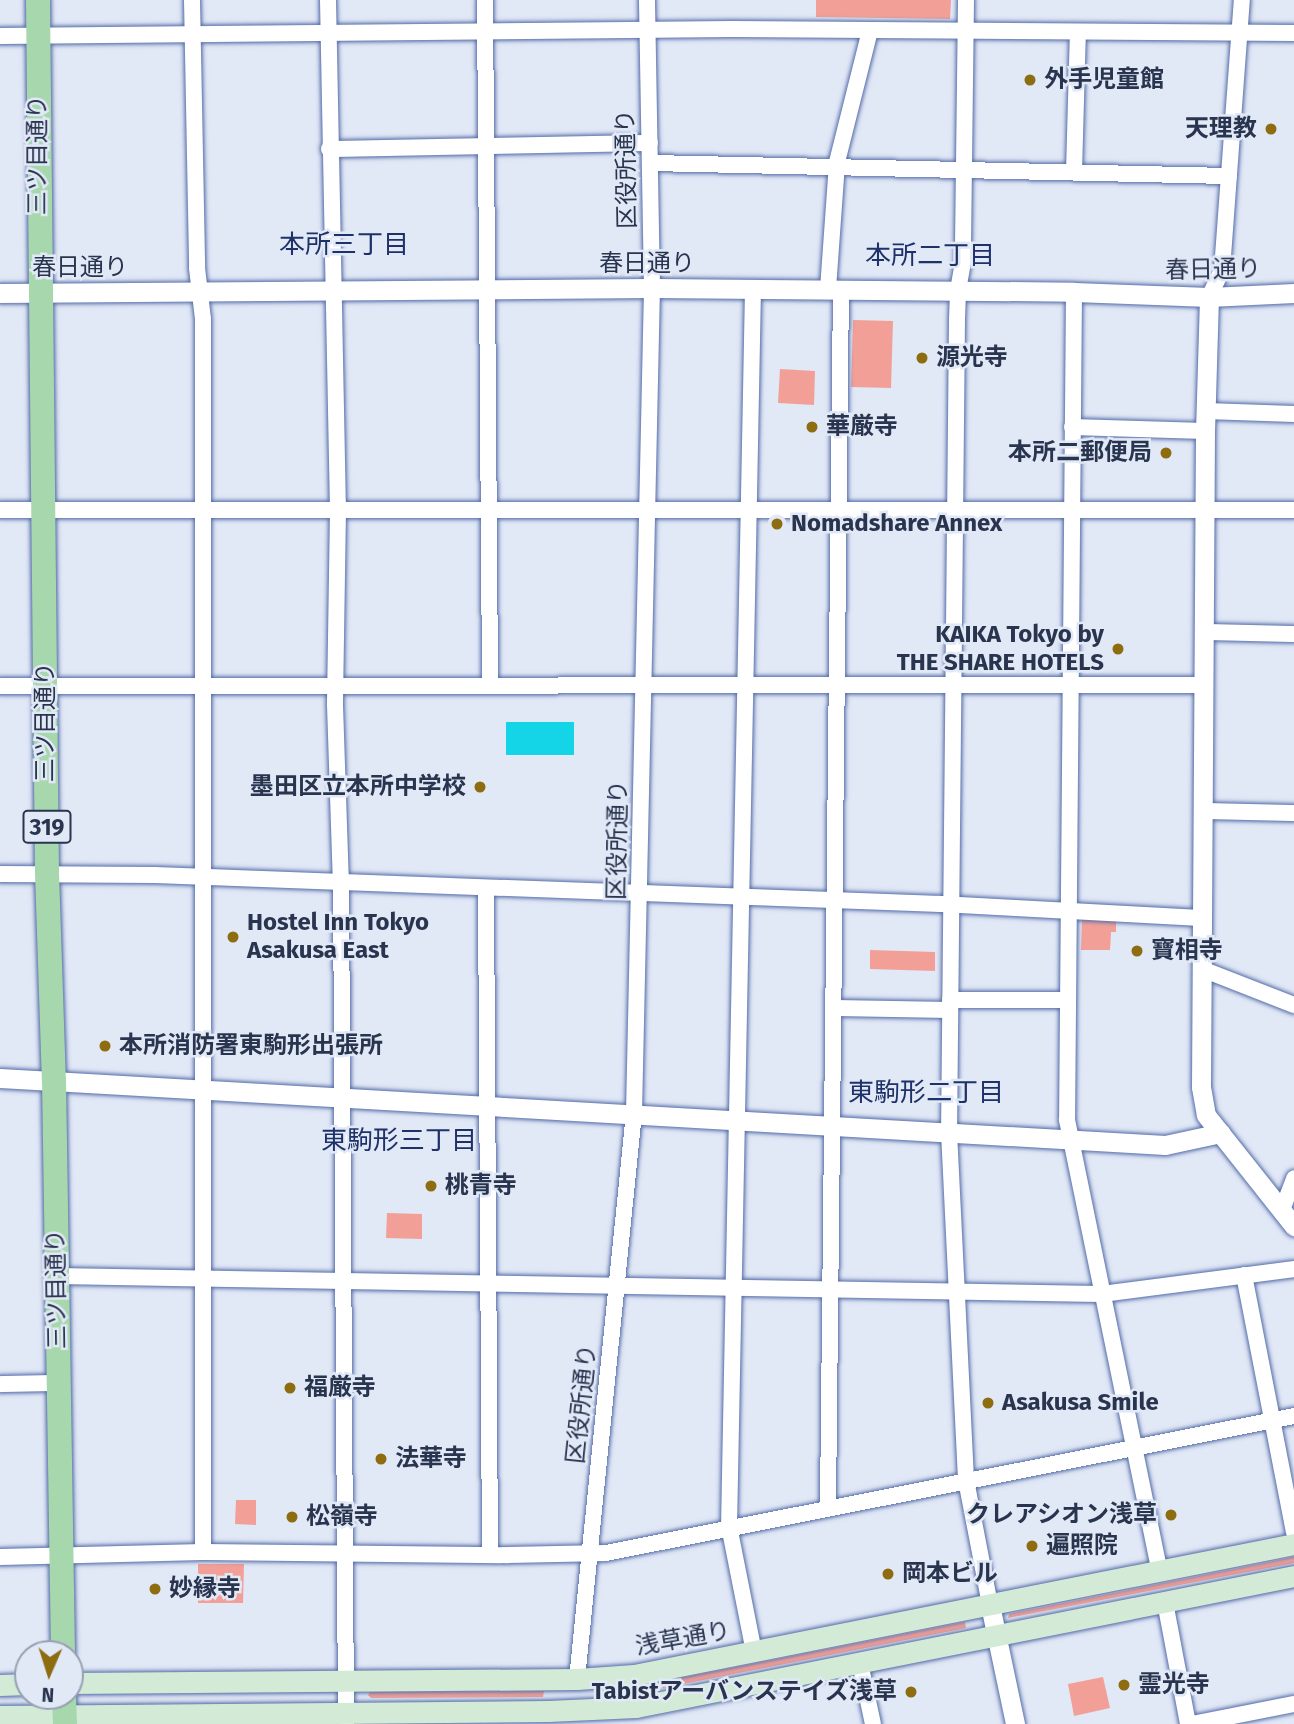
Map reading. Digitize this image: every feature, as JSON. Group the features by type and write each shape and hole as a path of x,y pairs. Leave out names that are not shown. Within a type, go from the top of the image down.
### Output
{"main road":[{"name":"三ツ目通り","path":"38,0 47,873 54,1080 63,1640"},
{"name":"浅草通り","path":"84,1683 577,1678 650,1672 1294,1544"},
{"path":"0,1716 64,1712 346,1718 575,1717 665,1703 1294,1576"},
{"path":"575,1717 577,1678"},
{"path":"575,1717 604,1724"}],"street":[{"path":"192,0 203,319 203,1552"},
{"path":"328,0 328,149 338,510 336,686 341,884 346,1718"},
{"path":"485,0 489,261 485,289 490,685"},
{"name":"区役所通り","path":"577,1678 634,1113 652,288 647,0"},
{"path":"967,0 963,262 958,291 949,1132 966,1479 1015,1724"},
{"path":"1242,0 1222,270 1209,297 1205,421 1201,1087 1206,1115 1294,1226"},
{"path":"0,36 648,29 1294,33"},
{"path":"828,1506 835,1125 839,510 835,289 837,167 870,31"},
{"path":"1074,172 1078,32"},
{"path":"328,149 650,143"},
{"path":"651,163 1229,176"},
{"name":"春日通り","path":"0,293 652,288 1074,292 1209,297 1294,293"},
{"path":"753,289 729,1526 754,1652"},
{"path":"1074,292 1068,913 1069,1139 1160,1572"},
{"path":"1072,426 1205,421 1294,414"},
{"path":"0,510 1294,510"},
{"path":"1205,632 1294,634"},
{"path":"0,686 1205,685"},
{"path":"1203,811 1294,813"},
{"path":"0,874 202,877 951,904 1068,913 1202,918"},
{"path":"486,888 490,1555"},
{"path":"1202,969 1294,1004"},
{"path":"835,1008 1068,1000"},
{"path":"0,1077 1165,1145 1222,1133"},
{"path":"1282,1210 1294,1178"},
{"path":"57,1276 1102,1294 1294,1269"},
{"path":"1244,1275 1294,1532"},
{"path":"0,1384 57,1383"},
{"path":"0,1557 203,1552 589,1554 1294,1416"},
{"path":"1165,1602 1190,1724 1294,1704"},
{"path":"860,1663 873,1724"}],"shaded area":[{"path":"816,0 951,0 950,19 816,17"},
{"path":"853,320 893,321 891,388 851,387"},
{"path":"780,369 815,371 814,405 778,403"},
{"path":"1082,920 1116,921 1116,932 1111,932 1110,950 1081,950"},
{"path":"870,950 935,952 935,971 870,969"},
{"path":"387,1213 422,1214 422,1239 386,1238"},
{"path":"236,1500 256,1500 256,1525 235,1524"},
{"path":"1294,1557 1294,1563 1008,1618 1009,1614"},
{"path":"198,1564 244,1564 243,1603 198,1603"},
{"path":"965,1622 966,1628 663,1688 660,1682"},
{"path":"1103,1677 1110,1708 1074,1716 1068,1684"},
{"path":"544,1691 543,1697 371,1698 368,1695 370,1692"}],"water":[{"path":"506,722 574,722 574,755 506,755"}],"place":[{"name":"外手児童館","path":"1030,80"},
{"name":"天理教","path":"1271,129"},
{"name":"源光寺","path":"922,358"},
{"name":"華厳寺","path":"812,427"},
{"name":"本所二郵便局","path":"1166,453"},
{"name":"Nomadshare Annex","path":"777,524"},
{"name":"KAIKA Tokyo by THE SHARE HOTELS","path":"1118,649"},
{"name":"墨田区立本所中学校","path":"480,787"},
{"name":"Hostel Inn Tokyo Asakusa East","path":"233,937"},
{"name":"寶相寺","path":"1137,951"},
{"name":"本所消防署東駒形出張所","path":"105,1046"},
{"name":"桃青寺","path":"431,1186"},
{"name":"福厳寺","path":"290,1388"},
{"name":"Asakusa Smile","path":"988,1403"},
{"name":"法華寺","path":"381,1459"},
{"name":"クレアシオン浅草","path":"1171,1515"},
{"name":"松嶺寺","path":"292,1517"},
{"name":"遍照院","path":"1032,1546"},
{"name":"岡本ビル","path":"888,1574"},
{"name":"妙縁寺","path":"155,1589"},
{"name":"霊光寺","path":"1124,1685"},
{"name":"Tabistアーバンステイズ浅草","path":"911,1692"}],"district":[{"name":"本所三丁目","path":"344,245"},
{"name":"本所二丁目","path":"930,256"},
{"name":"東駒形二丁目","path":"926,1093"},
{"name":"東駒形三丁目","path":"399,1141"}]}
